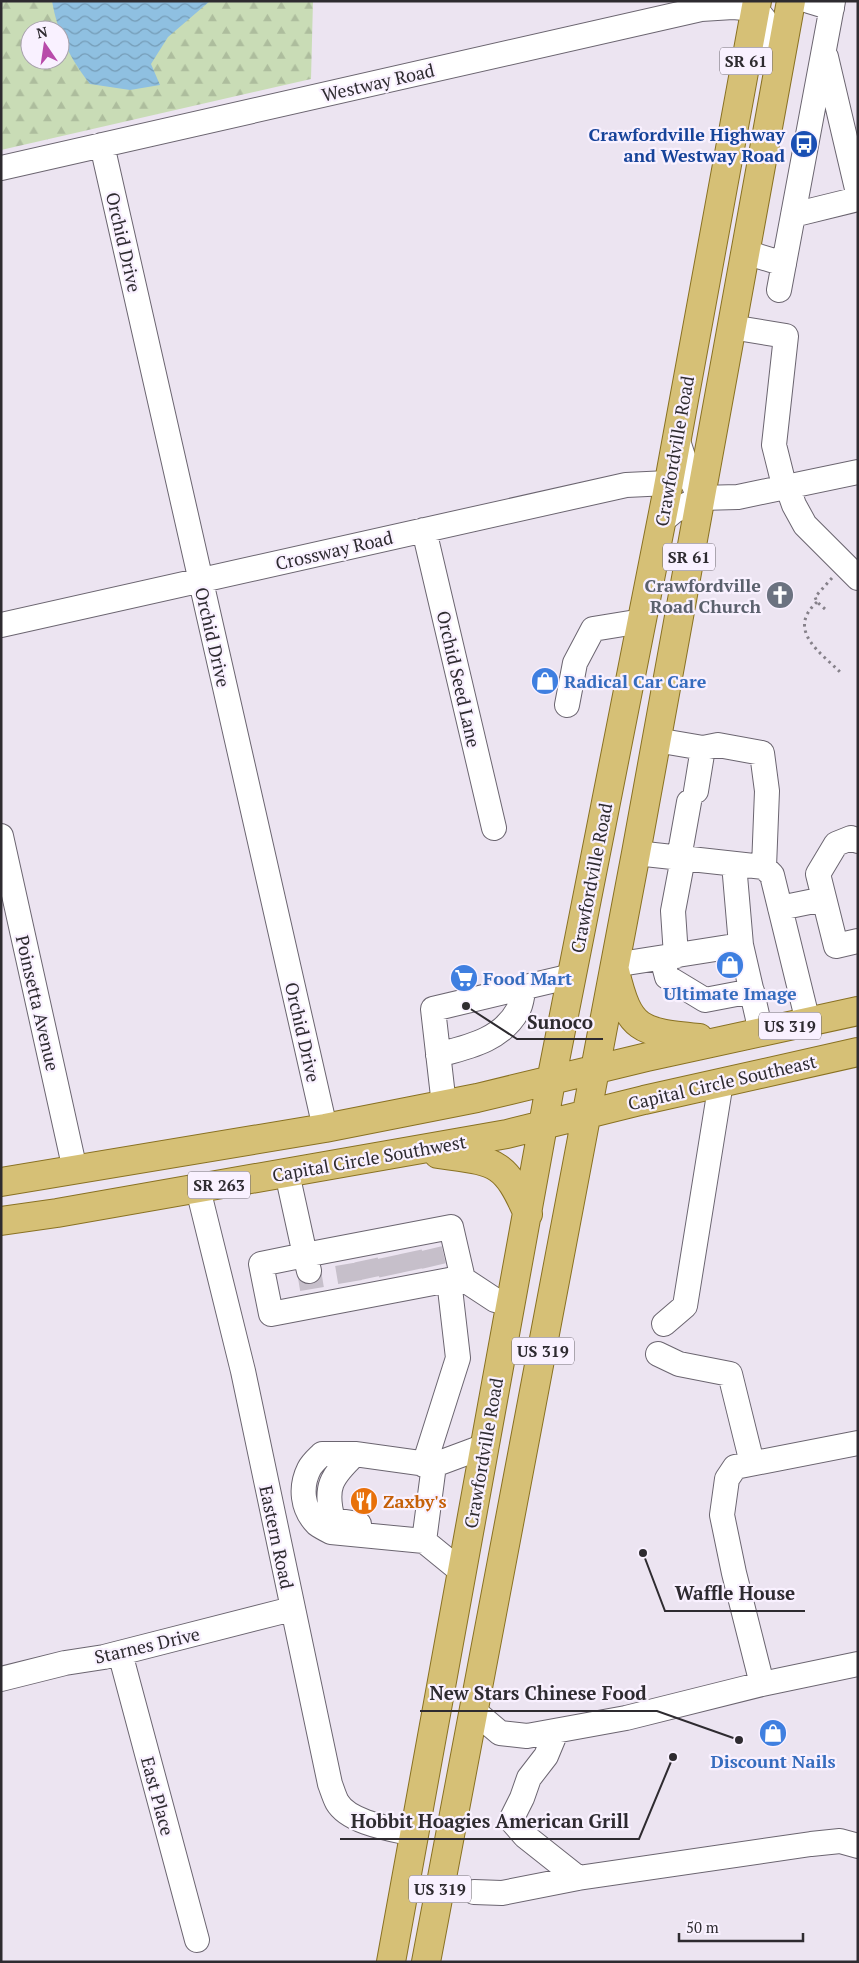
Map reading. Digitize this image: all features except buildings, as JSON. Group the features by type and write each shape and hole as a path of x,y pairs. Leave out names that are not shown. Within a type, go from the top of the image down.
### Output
{"main road":[{"name":"Crawfordville Road","path":"426,1962 636,853 791,1"},
{"name":"Crawfordville Road","path":"391,1962 543,1124 662,521 721,200 761,4"},
{"path":"721,200 734,237 745,252"},
{"path":"614,965 625,1006 631,1016 644,1027 664,1034 723,1041"},
{"name":"US 319","path":"552,1081 858,1011"},
{"name":"Capital Circle Southeast","path":"587,1114 858,1052"},
{"name":"Capital Circle Southwest","path":"1,1182 325,1128 444,1105 552,1081"},
{"name":"Capital Circle Southwest","path":"1,1221 198,1189 507,1134 587,1114"},
{"path":"415,1150 480,1160 495,1166 502,1170 512,1182 528,1214"},
{"path":"412,1844 432,1827 453,1816 441,1789 430,1746"}],"street":[{"path":"778,290 832,5 809,1"},
{"path":"761,4 779,64"},
{"name":"Westway Road","path":"1,168 701,9 761,4"},
{"path":"824,48 858,193"},
{"name":"Orchid Drive","path":"102,145 325,1128"},
{"path":"793,215 858,199"},
{"path":"745,252 784,264"},
{"path":"731,327 786,336 774,445 786,488 805,525 851,571"},
{"path":"677,438 689,476 700,498"},
{"path":"662,521 674,511 700,498 738,497 858,472"},
{"name":"Crossway Road","path":"1,625 626,486 668,483"},
{"name":"Orchid Seed Lane","path":"424,530 494,828"},
{"path":"567,705 575,662 593,629 642,621"},
{"path":"656,740 703,748 718,745 762,753 767,791 764,867"},
{"path":"703,748 672,911 667,977 705,1000 752,991"},
{"name":"Poinsetta Avenue","path":"1,836 75,1170"},
{"path":"858,841 851,838 836,844 818,874 836,946 858,941"},
{"path":"636,853 764,867 772,875 808,1022"},
{"path":"734,864 741,944 762,1032"},
{"path":"780,908 824,899"},
{"path":"614,965 741,944"},
{"path":"444,1105 433,1009 572,976"},
{"path":"438,1055 476,1046 502,1030 518,1010 524,987"},
{"path":"664,1324 685,1306 721,1082"},
{"path":"287,1173 458,1358 429,1465 424,1537"},
{"name":"Eastern Road","path":"198,1189 243,1371 330,1784 337,1803 348,1815 378,1826 412,1844"},
{"path":"375,1270 510,1304"},
{"path":"658,1354 679,1364 730,1374 752,1463"},
{"path":"762,1684 734,1573 722,1515 727,1479 735,1467 858,1443"},
{"path":"424,1537 331,1532 318,1525 304,1500 302,1489 309,1468 322,1454 354,1454 429,1465 485,1446"},
{"path":"354,1454 337,1471 332,1482 329,1506 333,1520 424,1537 462,1572"},
{"name":"Starnes Drive","path":"1,1679 65,1663 120,1653 292,1609"},
{"name":"East Place","path":"120,1653 197,1940"},
{"path":"474,1712 500,1733 527,1736 626,1718 762,1684 858,1664"},
{"path":"556,1732 546,1756 529,1778 511,1820 525,1836 578,1878"},
{"path":"474,1892 502,1893 578,1878 811,1844 840,1841 858,1846"}],"path":[{"path":"825,609 817,602 815,597 851,571"},
{"path":"817,602 810,609 806,617 805,633 809,641 840,672"}],"green space":[{"path":"1,1 313,1 311,79 1,150"}],"water":[{"path":"52,1 210,1 168,37 151,64 160,85 130,90 90,84 70,54 70,20 57,20"}],"tunnel":[{"path":"430,1249 434,1266"},
{"path":"410,1252 414,1270"},
{"path":"387,1257 391,1275"},
{"path":"366,1260 370,1278"},
{"path":"347,1264 350,1282"},
{"path":"309,1271 312,1289"}],"place":[{"name":"Crawfordville Highway and Westway Road","path":"804,144"},
{"name":"Crawfordville Road Church","path":"780,595"},
{"name":"Radical Car Care","path":"545,681"},
{"name":"Ultimate Image","path":"730,965"},
{"name":"Food Mart","path":"464,978"},
{"name":"Sunoco","path":"466,1006"},
{"name":"Zaxby's","path":"364,1501"},
{"name":"Waffle House","path":"643,1553"},
{"name":"Discount Nails","path":"773,1733"},
{"name":"New Stars Chinese Food","path":"739,1740"},
{"name":"Hobbit Hoagies American Grill","path":"673,1757"}]}
